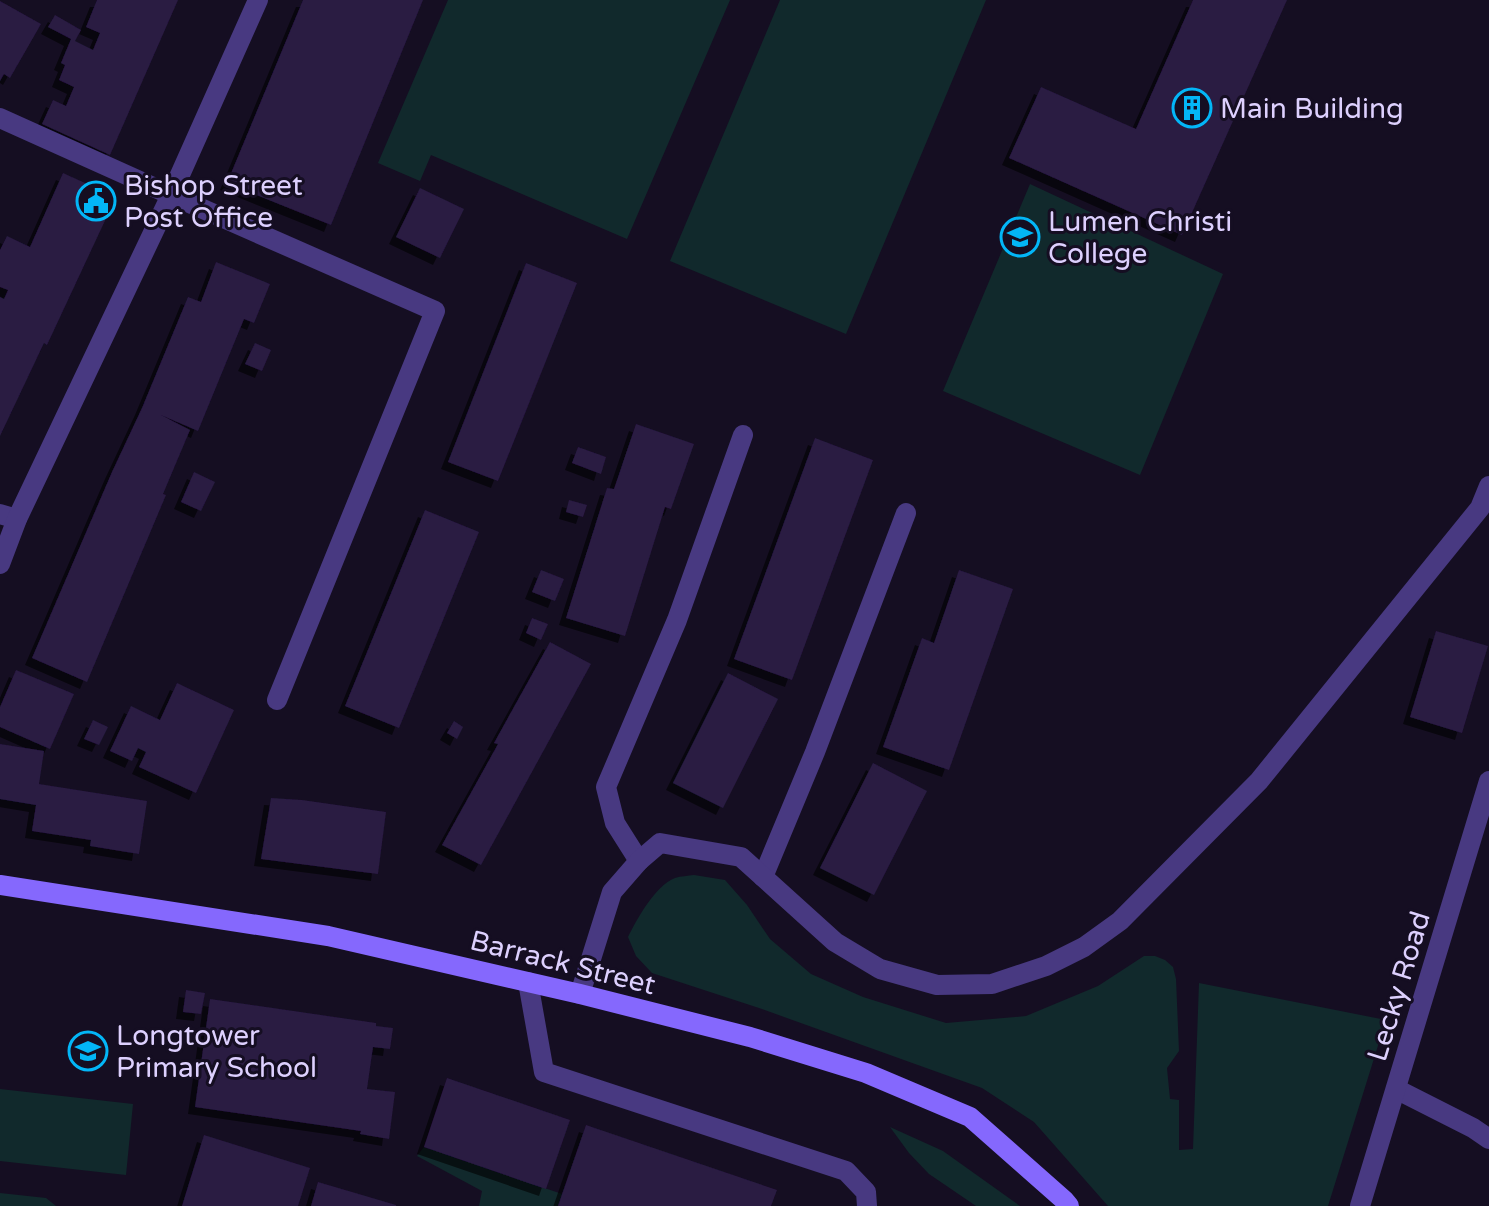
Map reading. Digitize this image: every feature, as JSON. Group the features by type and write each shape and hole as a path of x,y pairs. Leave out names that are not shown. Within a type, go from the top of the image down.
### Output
{"main road":[{"name":"Barrack Street","path":"0,885 328,936 750,1037 851,1069 970,1117 1067,1203"}],"street":[{"path":"0,564 8,517 171,195 258,0"},
{"path":"0,118 435,311 277,700"},
{"path":"639,861 615,823 606,787 677,620 743,435"},
{"path":"580,994 612,892 639,861 660,843 741,857 835,942 880,969 937,985 992,984 1046,966 1084,947 1120,921 1259,781 1480,508 1489,486"},
{"path":"763,877 815,752 906,513"},
{"name":"Lecky Road","path":"1360,1206 1489,781"},
{"path":"528,982 544,1072 846,1171 866,1192 867,1206"},
{"path":"1396,1089 1489,1139"}],"green space":[{"path":"448,0 730,0 627,239 431,155 420,181 378,163"},
{"path":"780,0 986,0 846,334 670,261"},
{"path":"1030,184 1223,274 1140,475 943,391"},
{"path":"694,875 725,880 770,939 811,974 863,997 946,1023 1026,1016 1098,986 1144,956 1165,960 1173,967 1176,979 1179,1051 1167,1068 1170,1099 1179,1100 1179,1150 1193,1149 1199,983 1386,1020 1328,1206 1108,1206 1034,1122 982,1088 652,973 636,956 628,937 660,888 675,878"},
{"path":"0,1089 133,1104 126,1175 0,1161"},
{"path":"890,1127 943,1151 1020,1206 976,1206 929,1174"},
{"path":"424,1147 562,1194 558,1206 479,1206 482,1191 417,1156"},
{"path":"0,1193 46,1198 56,1206 0,1206"}],"building":[{"path":"97,0 178,0 110,155 42,124 53,100 66,106 74,87 59,80 65,65 61,63 71,39 48,27 55,15 81,30 75,41 93,50 100,33 86,27"},
{"path":"303,0 423,0 331,225 227,183"},
{"name":"Main Building","path":"1193,0 1287,0 1182,235 1009,158 1041,87 1136,129"},
{"path":"0,1 41,24 10,78 4,74 0,81"},
{"path":"63,173 116,197 47,345 44,343 0,436 0,297 4,299 8,290 0,287 0,250 7,236 30,247"},
{"path":"420,188 464,209 440,258 396,237"},
{"path":"216,262 270,284 254,323 244,319 198,431 161,415 190,430 87,682 32,658 188,297 201,302"},
{"path":"526,263 577,283 498,481 448,462"},
{"path":"255,343 271,350 262,371 245,364"},
{"path":"636,424 694,444 671,509 665,507 625,636 566,618 607,488 614,489"},
{"path":"815,438 873,460 792,680 734,659"},
{"path":"578,447 606,457 601,474 572,463"},
{"path":"194,472 215,482 201,511 181,502"},
{"path":"569,500 587,505 583,517 566,512"},
{"path":"425,510 479,532 399,728 345,706"},
{"path":"541,570 564,579 555,601 532,592"},
{"path":"959,570 1013,589 949,770 883,747 922,638 934,643"},
{"path":"532,618 548,624 541,640 526,633"},
{"path":"1436,631 1488,646 1462,733 1410,717"},
{"path":"550,642 591,664 481,865 442,845"},
{"path":"16,670 74,694 50,749 0,727 0,707"},
{"path":"728,673 778,699 723,808 673,783"},
{"path":"177,683 234,710 196,793 139,767 146,752 138,748 132,761 110,751 131,706 160,720"},
{"path":"93,720 108,727 99,745 84,739"},
{"path":"454,721 463,727 457,739 447,733"},
{"path":"0,744 44,751 39,784 147,801 139,854 90,846 91,840 32,831 36,805 0,799"},
{"path":"873,763 927,791 874,895 820,868"},
{"path":"271,798 386,812 378,874 261,859"},
{"path":"186,990 205,993 201,1014 183,1012"},
{"path":"210,999 393,1028 390,1049 373,1047 367,1089 395,1092 389,1139 360,1134 361,1131 195,1107"},
{"path":"447,1078 570,1120 546,1189 424,1147"},
{"path":"586,1125 777,1190 771,1206 558,1206"},
{"path":"204,1135 310,1168 298,1206 182,1206"},
{"path":"318,1182 396,1205 396,1206 311,1206"}],"place":[{"name":"Main Building","path":"1192,108"},
{"name":"Bishop Street Post Office","path":"96,201"},
{"name":"Lumen Christi College","path":"1020,237"},
{"name":"Longtower Primary School","path":"88,1051"}]}
